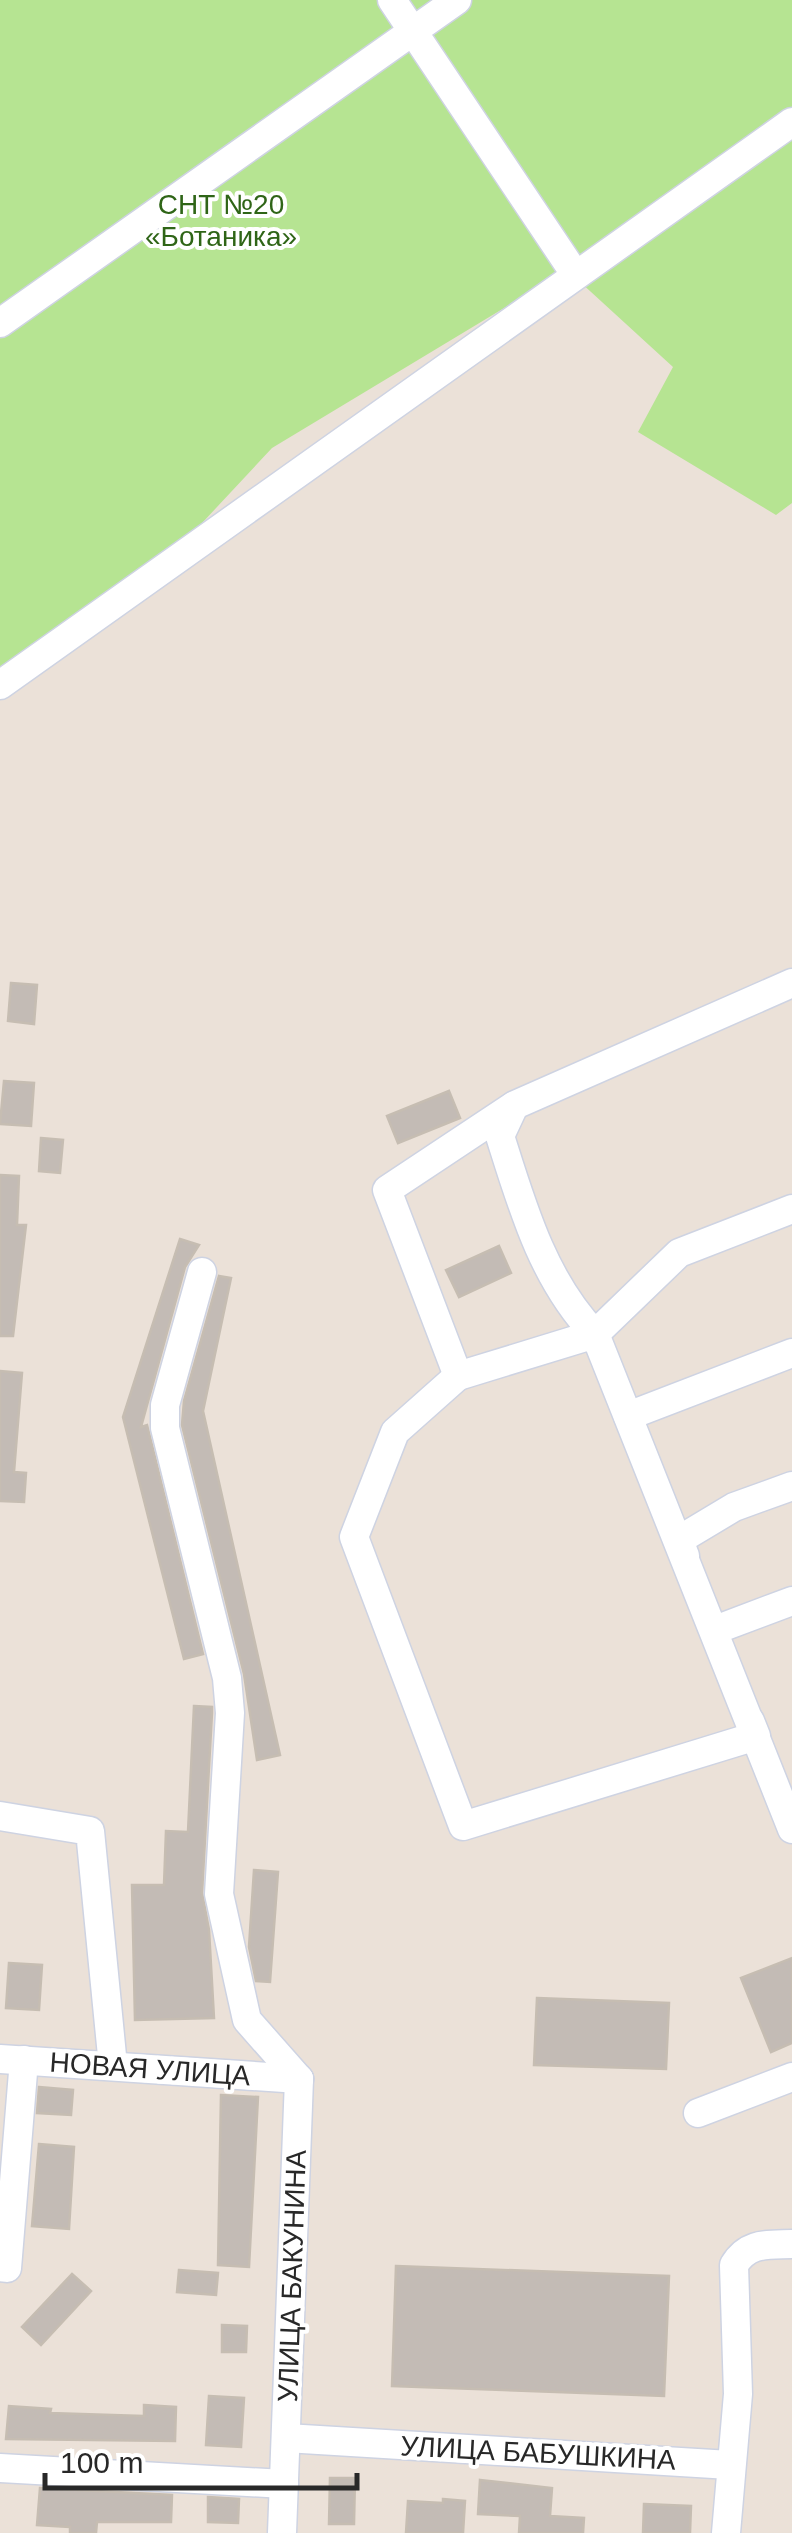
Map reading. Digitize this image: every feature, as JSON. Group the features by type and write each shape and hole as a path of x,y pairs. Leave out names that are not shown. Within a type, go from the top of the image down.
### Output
{"street":[{"path":"392,0 575,274"},
{"path":"0,323 457,0"},
{"path":"0,685 792,122"},
{"path":"458,1376 388,1190 515,1105 792,983"},
{"path":"515,1105 500,1136 527,1223 570,1308 595,1334 756,1736"},
{"path":"756,1736 464,1826 354,1537 395,1432 458,1376 595,1334 679,1254 792,1209"},
{"path":"202,1272 165,1406 165,1428 227,1678 230,1713 219,1894 247,2020 299,2079"},
{"path":"628,1416 792,1353"},
{"path":"678,1540 734,1507 792,1486"},
{"path":"678,1540 792,1829"},
{"path":"715,1630 792,1601"},
{"path":"0,1816 90,1831 113,2066"},
{"path":"0,2267 7,2268 12,2059"},
{"name":"НОВАЯ УЛИЦА","path":"12,2059 299,2079"},
{"path":"698,2113 792,2078"},
{"name":"УЛИЦА БАКУНИНА","path":"282,2533 299,2079"},
{"path":"726,2533 738,2394 734,2265 743,2251 758,2244 792,2244"},
{"name":"УЛИЦА БАБУШКИНА","path":"286,2438 730,2465"},
{"path":"0,2468 284,2484"}],"green space":[{"name":"СНТ №20 «Ботаника»","path":"0,0 792,0 792,503 776,515 638,432 673,367 567,270 272,448 189,537 0,673"}],"building":[{"path":"11,983 37,985 34,1024 8,1021"},
{"path":"4,1081 34,1083 31,1126 0,1124"},
{"path":"449,1091 460,1118 398,1143 387,1116"},
{"path":"41,1138 63,1140 60,1173 39,1171"},
{"path":"0,1175 19,1176 17,1225 26,1225 13,1336 0,1336"},
{"path":"180,1239 199,1245 185,1267 141,1427 147,1425 203,1654 184,1659 123,1417"},
{"path":"499,1246 511,1273 459,1297 446,1270"},
{"path":"219,1276 231,1278 203,1411 280,1755 257,1760 244,1674 182,1425 184,1401"},
{"path":"0,1371 22,1373 14,1472 26,1473 24,1502 0,1501"},
{"path":"194,1706 212,1707 202,1893 209,1930 214,2018 135,2020 132,1885 164,1885 166,1831 188,1832"},
{"path":"254,1870 278,1872 270,1982 256,1981 249,1947"},
{"path":"792,1958 792,2043 771,2052 741,1978"},
{"path":"9,1963 42,1965 39,2010 6,2008"},
{"path":"537,1998 669,2003 666,2069 534,2065"},
{"path":"39,2087 73,2090 71,2115 37,2113"},
{"path":"221,2095 258,2097 249,2267 218,2265"},
{"path":"39,2144 74,2147 69,2229 32,2226"},
{"path":"396,2266 669,2276 664,2396 392,2386"},
{"path":"179,2270 218,2273 216,2295 177,2292"},
{"path":"72,2274 91,2291 41,2345 22,2327"},
{"path":"222,2325 247,2326 246,2352 222,2352"},
{"path":"209,2396 244,2398 241,2447 206,2445"},
{"path":"144,2405 176,2407 175,2441 6,2439 9,2406 51,2409 50,2413 144,2416"},
{"path":"330,2478 355,2478 354,2524 329,2524"},
{"path":"480,2480 552,2488 550,2516 584,2518 583,2533 519,2533 520,2516 478,2514"},
{"path":"40,2488 172,2495 171,2522 97,2522 96,2533 70,2533 70,2527 37,2525"},
{"path":"208,2497 239,2499 238,2523 208,2522"},
{"path":"443,2499 465,2501 463,2533 406,2533 408,2501 443,2503"},
{"path":"644,2504 691,2506 690,2533 643,2533"}]}
